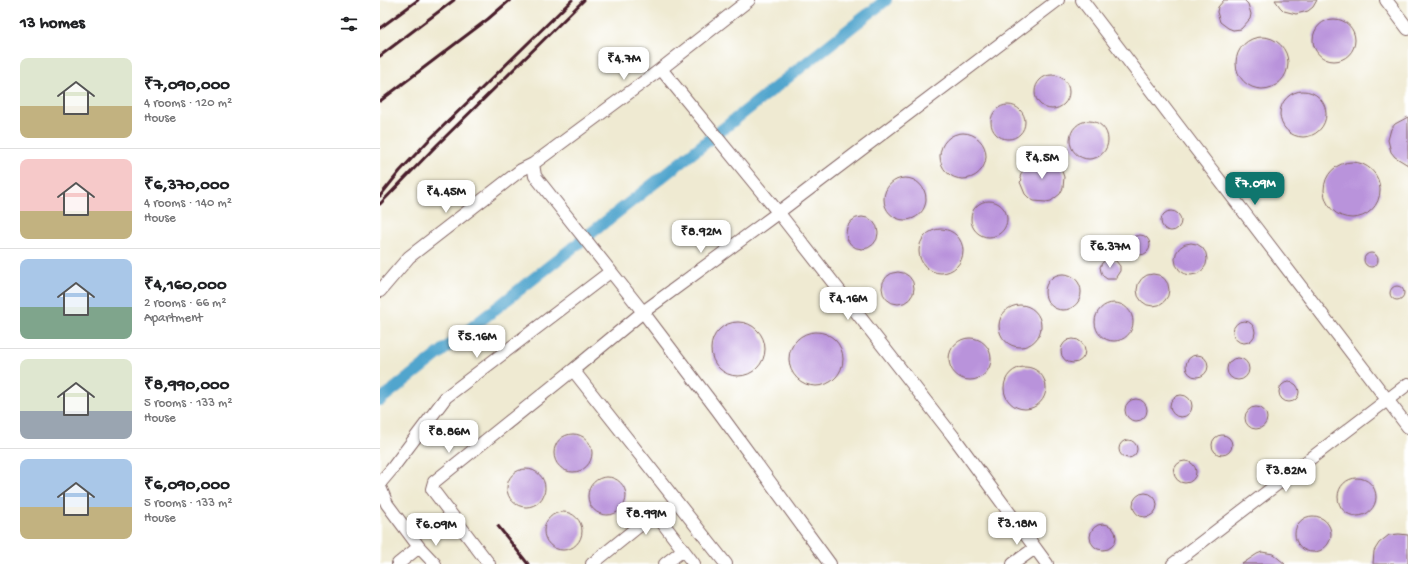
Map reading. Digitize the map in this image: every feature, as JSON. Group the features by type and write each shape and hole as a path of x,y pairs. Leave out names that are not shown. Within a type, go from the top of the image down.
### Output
{"street":[{"path":"380,291 410,258 522,170 533,164 749,0"},
{"path":"489,564 432,489 434,482 574,370 643,312 1058,0"},
{"path":"1082,0 1408,427"},
{"path":"1386,0 1408,29"},
{"path":"661,68 778,212 953,436 1047,564"},
{"path":"533,164 535,176 643,312 718,411 830,564"},
{"path":"380,483 446,397 610,272"},
{"path":"574,370 726,564"},
{"path":"1173,564 1408,384"},
{"path":"380,487 387,504 419,547 435,564"},
{"path":"592,564 655,513 694,564"},
{"path":"398,564 419,547"},
{"path":"1013,564 1035,548"},
{"path":"665,564 683,550"}],"building":[{"path":"1224,0 1244,0 1248,4 1251,14 1250,19 1241,29 1233,30 1220,22 1217,12 1218,7"},
{"path":"1275,0 1317,0 1313,7 1308,11 1296,14 1284,11"},
{"path":"1330,19 1338,19 1346,22 1352,28 1355,40 1352,52 1346,58 1338,61 1330,61 1322,58 1316,52 1313,44 1313,36 1316,28 1322,22"},
{"path":"1257,37 1267,37 1276,41 1284,49 1288,58 1288,68 1284,77 1276,85 1267,89 1257,89 1248,85 1240,77 1236,68 1236,58 1240,49 1248,41"},
{"path":"1049,75 1055,75 1059,76 1066,82 1069,92 1068,99 1062,106 1055,109 1049,109 1045,108 1038,102 1035,95 1035,89 1036,85 1042,78"},
{"path":"1303,91 1316,95 1322,101 1326,114 1322,127 1316,133 1303,137 1290,133 1284,127 1280,114 1284,101 1290,95"},
{"path":"1005,105 1011,105 1015,106 1022,112 1025,122 1024,129 1018,136 1011,139 1005,139 1001,138 994,132 991,125 991,119 992,115 998,108"},
{"path":"1408,117 1408,165 1395,157 1391,152 1388,140 1391,129 1395,124"},
{"path":"1085,121 1093,121 1103,126 1107,133 1107,147 1103,154 1093,159 1085,159 1075,154 1073,151 1070,144 1070,136 1075,126 1078,124"},
{"path":"958,133 968,133 976,137 982,143 986,151 986,161 982,169 976,175 968,179 958,179 950,175 944,169 940,161 940,151 944,143 950,137"},
{"path":"1039,158 1051,159 1056,162 1060,166 1064,177 1063,188 1060,194 1051,201 1034,201 1029,198 1025,194 1020,182 1022,180 1020,177 1024,167 1033,160"},
{"path":"1347,162 1357,162 1372,170 1378,179 1380,190 1378,201 1372,210 1357,218 1347,218 1336,213 1329,206 1324,195 1324,185 1329,174 1336,167"},
{"path":"901,178 909,178 917,181 923,187 926,199 923,211 917,217 909,220 901,220 893,217 887,211 884,203 884,195 887,187 893,181"},
{"path":"993,201 1002,206 1006,212 1006,226 1002,232 993,237 985,237 976,232 972,226 971,215 976,206 982,202"},
{"path":"1171,211 1178,214 1181,221 1178,228 1171,231 1164,228 1161,221 1164,214"},
{"path":"862,217 873,222 878,233 873,244 862,249 851,244 846,233 851,222"},
{"path":"941,229 953,233 959,239 963,251 959,263 953,269 941,273 929,269 923,263 919,251 923,239 929,233"},
{"path":"1140,235 1147,238 1150,245 1147,252 1140,255 1133,252 1130,245 1133,238"},
{"path":"1188,243 1194,243 1204,250 1207,259 1206,265 1200,272 1194,275 1188,275 1178,268 1175,262 1175,256 1182,246"},
{"path":"1371,253 1376,255 1378,260 1376,265 1371,267 1366,265 1364,260 1366,255"},
{"path":"1111,259 1116,261 1120,266 1120,271 1116,277 1117,279 1107,279 1101,272 1100,267 1102,263"},
{"path":"898,272 909,277 914,288 909,299 898,304 887,299 882,288 887,277"},
{"path":"1067,274 1076,279 1080,285 1080,299 1076,305 1067,310 1059,310 1050,305 1046,299 1045,288 1050,279 1056,275"},
{"path":"1150,274 1156,274 1166,281 1169,290 1168,296 1162,303 1156,306 1150,306 1140,299 1137,293 1137,287 1144,277"},
{"path":"1394,286 1400,286 1404,290 1404,296 1400,300 1394,300 1390,296 1390,290"},
{"path":"1110,303 1118,303 1125,306 1130,311 1133,322 1130,333 1125,338 1118,341 1110,341 1103,338 1098,333 1095,326 1095,318 1098,311 1103,306"},
{"path":"1020,305 1035,311 1041,326 1035,341 1020,347 1005,341 999,326 1005,311"},
{"path":"1244,321 1252,324 1255,332 1252,340 1244,343 1236,340 1233,332 1236,324"},
{"path":"738,322 748,324 757,330 763,339 765,349 763,359 757,368 748,374 738,376 728,374 719,368 713,359 711,349 713,339 719,330 728,324"},
{"path":"816,332 826,334 835,340 841,349 843,359 841,369 835,378 826,384 816,386 806,384 797,378 791,369 789,359 791,349 797,340 806,334"},
{"path":"970,338 985,344 991,359 985,374 970,380 955,374 949,359 955,344"},
{"path":"1073,339 1078,340 1084,346 1084,356 1078,362 1073,363 1068,362 1062,356 1061,351 1062,346 1068,340"},
{"path":"1197,355 1205,358 1208,366 1205,374 1197,377 1189,374 1186,366 1189,358"},
{"path":"1238,358 1246,361 1249,369 1246,377 1238,380 1230,377 1227,369 1230,361"},
{"path":"1025,367 1040,373 1046,388 1040,403 1025,409 1010,403 1004,388 1010,373"},
{"path":"1289,382 1296,385 1299,392 1296,399 1289,402 1282,399 1279,392 1282,385"},
{"path":"1181,395 1189,398 1192,406 1189,414 1181,417 1173,414 1170,406 1173,398"},
{"path":"1136,399 1144,402 1147,410 1144,418 1136,421 1128,418 1125,410 1128,402"},
{"path":"1252,407 1260,407 1267,414 1267,422 1260,429 1252,429 1245,422 1245,414"},
{"path":"569,434 577,434 589,443 592,453 589,463 583,469 577,472 569,472 557,463 554,457 554,449 563,437"},
{"path":"1222,435 1229,438 1232,445 1229,452 1222,455 1215,452 1212,445 1215,438"},
{"path":"1128,440 1134,443 1137,449 1134,455 1128,458 1122,455 1119,449 1122,443"},
{"path":"1181,461 1189,461 1196,468 1196,476 1189,483 1181,483 1174,476 1174,468"},
{"path":"522,469 530,469 542,478 545,488 542,498 536,504 530,507 522,507 510,498 507,492 507,484 516,472"},
{"path":"603,477 611,477 623,486 626,496 623,506 617,512 611,515 603,515 591,506 588,500 588,492 597,480"},
{"path":"1353,478 1361,478 1368,481 1373,486 1376,497 1373,508 1368,513 1361,516 1353,516 1346,513 1341,508 1338,501 1338,493 1341,486 1346,481"},
{"path":"1145,493 1154,496 1157,505 1154,514 1145,517 1136,514 1133,505 1136,496"},
{"path":"559,512 567,512 579,521 582,531 579,541 573,547 567,550 559,550 547,541 544,535 544,527 553,515"},
{"path":"1313,516 1326,521 1331,534 1326,547 1313,552 1300,547 1295,534 1300,521"},
{"path":"1103,524 1112,528 1116,537 1112,546 1103,550 1094,546 1090,537 1094,528"},
{"path":"1389,535 1408,535 1408,564 1373,564 1374,551 1379,543"},
{"path":"1262,552 1273,554 1285,564 1242,564"}],"waterway":[{"path":"380,400 886,0"}],"railway":[{"path":"380,28 418,0"},
{"path":"380,56 454,0"},
{"path":"380,101 488,19 510,0"},
{"path":"380,196 400,171 428,141 572,0"},
{"path":"380,204 436,146 584,0"},
{"path":"498,526 528,564"}]}
